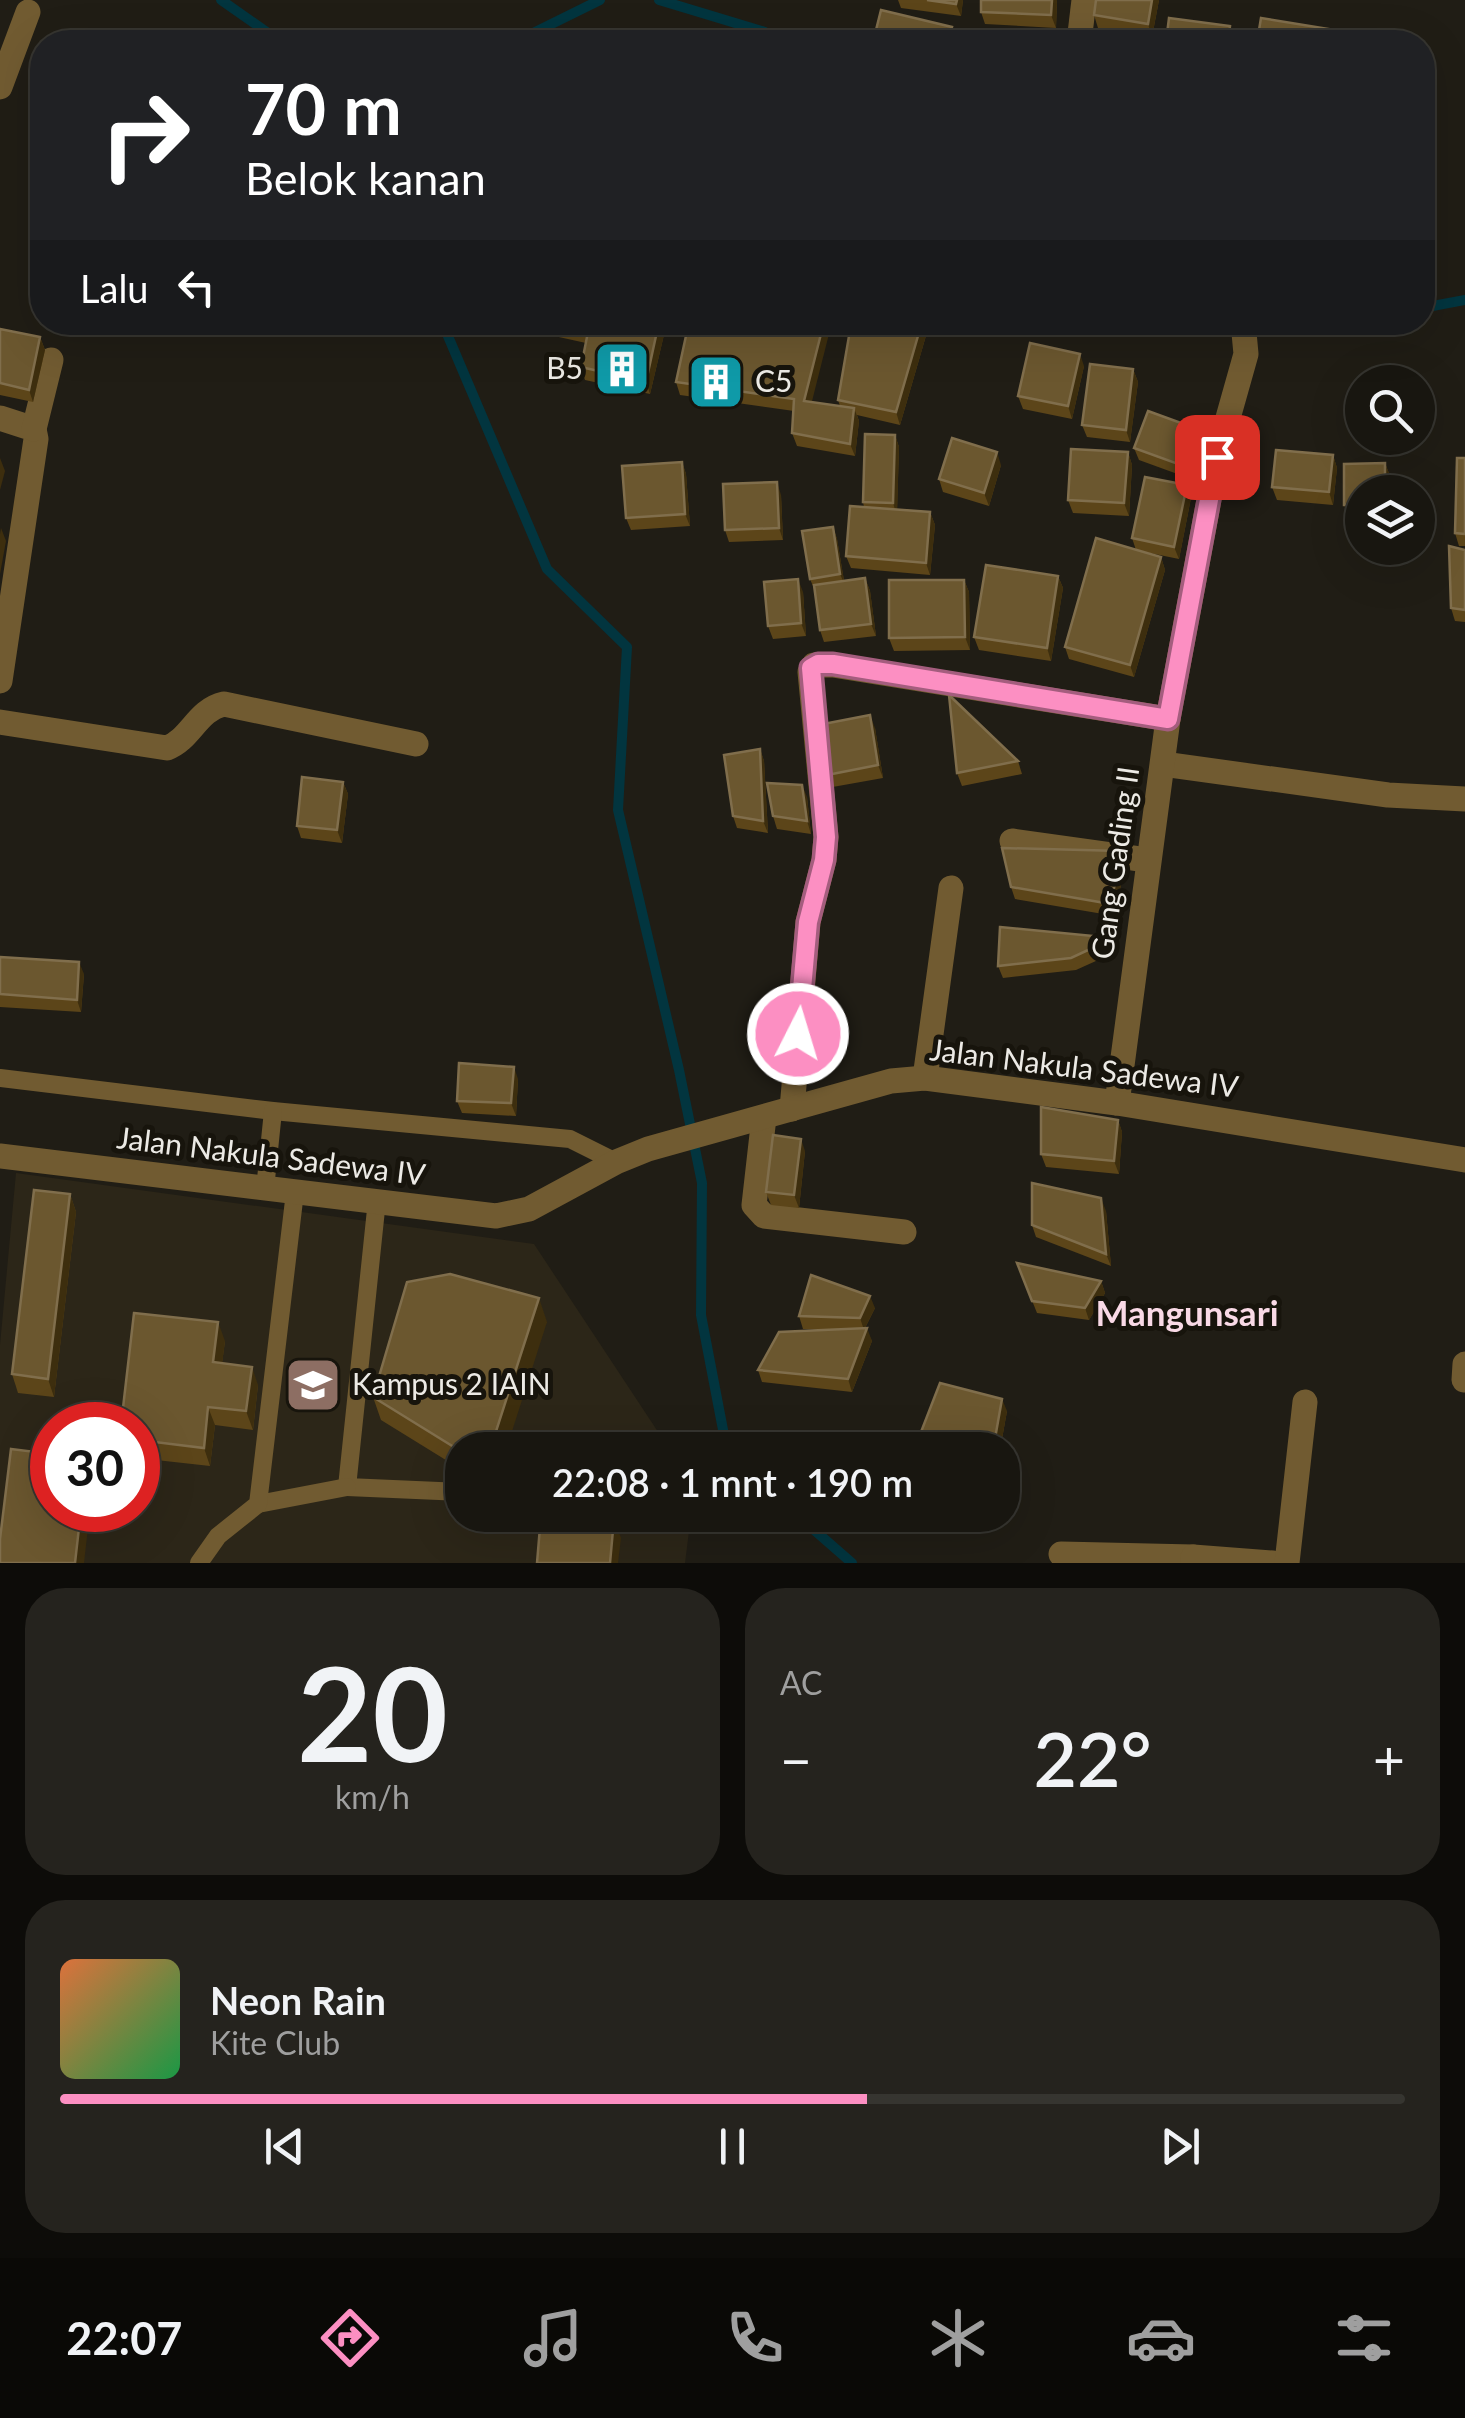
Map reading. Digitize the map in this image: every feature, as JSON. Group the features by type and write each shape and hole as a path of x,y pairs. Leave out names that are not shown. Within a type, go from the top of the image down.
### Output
{"street":[{"path":"1081,30 1084,0"},
{"path":"0,87 28,12"},
{"name":"Gang Gading II","path":"1116,1103 1168,719 1217,457 1246,354 1244,335"},
{"path":"1,674 36,439 34,429 51,360"},
{"path":"0,418 34,429"},
{"path":"792,1109 808,922 826,837 810,672 814,665 833,664 1168,719"},
{"path":"0,722 167,748 176,744 204,712 224,704 416,744"},
{"path":"1163,764 1388,795 1465,799"},
{"path":"1012,841 1147,860"},
{"path":"925,1078 950,888"},
{"name":"Jalan Nakula Sadewa IV","path":"0,1156 496,1216 528,1210 616,1162 648,1150 891,1082 925,1078 1116,1103 1465,1160"},
{"path":"764,1117 754,1205 764,1216 904,1232"},
{"path":"1287,1563 1305,1402"},
{"path":"1061,1554 1273,1563"}],"lane":[{"path":"0,1078 273,1111 570,1138 616,1162"},
{"path":"265,1189 273,1111"},
{"path":"258,1504 295,1192"},
{"path":"348,1486 377,1200"},
{"path":"199,1563 218,1536 258,1504 348,1486 445,1491"}],"shaded area":[{"name":"Kampus 2 IAIN","path":"16,1173 534,1244 658,1432 445,1432 445,1532 689,1532 685,1563 0,1563 0,1345"}],"building":[{"path":"981,0 1052,0 1051,15 981,12"},
{"path":"1096,0 1152,0 1148,24 1094,15"},
{"path":"881,10 952,27 951,30 876,30"},
{"path":"1169,18 1230,26 1230,30 1168,30"},
{"path":"1261,18 1335,30 1259,30"},
{"path":"0,329 40,337 29,390 0,383"},
{"path":"587,335 656,335 646,382 581,367"},
{"path":"686,335 821,335 804,401 854,408 850,444 792,433 794,399 676,382"},
{"path":"918,335 896,412 838,400 849,336"},
{"path":"1030,343 1080,354 1068,406 1018,396"},
{"path":"1090,364 1133,369 1126,430 1082,425"},
{"path":"1148,411 1203,431 1189,468 1134,448"},
{"path":"865,434 895,435 893,503 863,502"},
{"path":"952,438 997,452 984,493 939,479"},
{"path":"1071,449 1128,452 1124,503 1068,500"},
{"path":"1276,450 1333,455 1329,492 1272,487"},
{"path":"1457,458 1465,458 1465,534 1455,533"},
{"path":"682,462 685,514 626,518 622,466"},
{"path":"1385,463 1385,475 1345,475 1344,505 1344,464"},
{"path":"1145,477 1187,485 1174,547 1132,538"},
{"path":"777,482 779,528 725,530 723,484"},
{"path":"850,506 930,512 926,563 846,556"},
{"path":"833,527 840,574 810,579 802,531"},
{"path":"1096,538 1161,557 1130,665 1065,647"},
{"path":"1449,546 1465,550 1465,610 1451,608"},
{"path":"986,565 1058,576 1047,648 974,637"},
{"path":"865,578 871,624 820,630 814,585"},
{"path":"798,579 801,623 768,626 764,582"},
{"path":"889,580 964,580 965,637 889,638"},
{"path":"949,695 1018,761 957,773"},
{"path":"870,715 878,765 822,776 813,726"},
{"path":"760,749 763,821 733,816 724,755"},
{"path":"302,777 343,782 337,830 297,826"},
{"path":"767,783 802,785 807,821 773,816"},
{"path":"1002,848 1121,851 1111,904 1011,887"},
{"path":"1000,927 1114,938 1071,958 998,966"},
{"path":"0,957 79,962 77,1000 0,994"},
{"path":"459,1063 514,1067 511,1103 457,1101"},
{"path":"1041,1107 1118,1120 1114,1161 1041,1154"},
{"path":"773,1135 801,1139 794,1195 766,1192"},
{"path":"1032,1183 1101,1198 1106,1254 1032,1225"},
{"path":"34,1190 70,1194 48,1379 12,1374"},
{"path":"1017,1263 1101,1281 1085,1308 1032,1301"},
{"path":"450,1274 539,1298 496,1432 445,1432 445,1441 373,1397 407,1282"},
{"path":"811,1275 870,1296 860,1318 799,1316"},
{"path":"134,1313 218,1322 213,1362 252,1367 246,1411 208,1407 204,1448 160,1443 160,1402 124,1402"},
{"path":"867,1328 848,1379 758,1370 779,1332"},
{"path":"940,1383 1002,1399 996,1432 921,1432"},
{"path":"11,1449 30,1451 30,1532 79,1532 75,1563 0,1563"},
{"path":"540,1532 613,1532 610,1563 537,1563"}],"waterway":[{"path":"221,0 264,30"},
{"path":"539,30 600,0"},
{"path":"659,0 758,30"},
{"path":"1435,306 1465,300"},
{"path":"448,335 547,569 627,647 618,810 702,1183 701,1315 723,1432"},
{"path":"816,1532 852,1563"}],"place":[{"name":"B5","path":"622,369"},
{"name":"C5","path":"716,382"},
{"name":"Kampus 2 IAIN","path":"313,1385"}],"district":[{"name":"Mangunsari","path":"1187,1314"}],"route":[{"path":"798,1034 808,922 826,837 811,668 833,664 1168,719 1217,457"}]}
